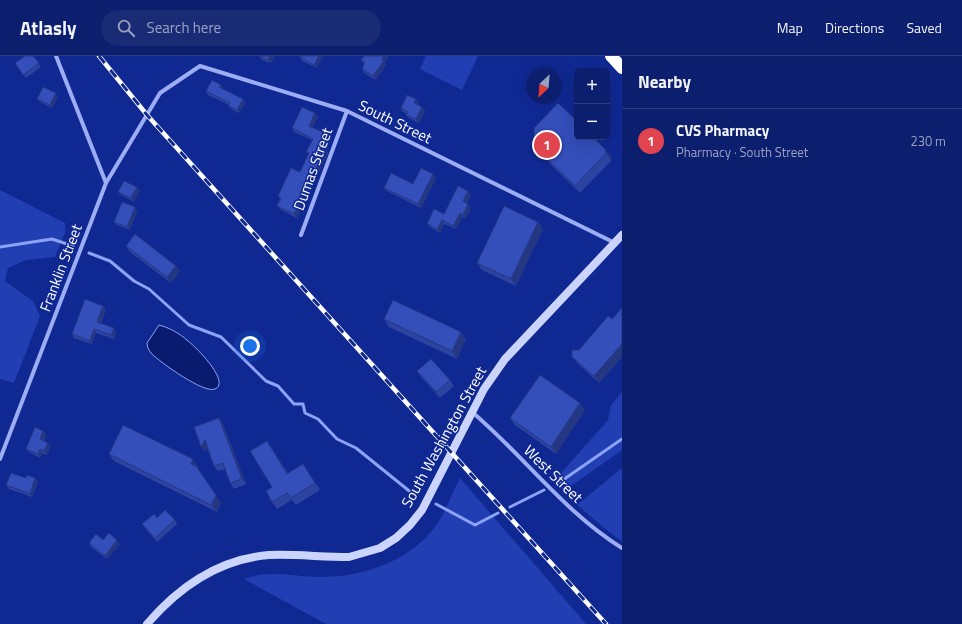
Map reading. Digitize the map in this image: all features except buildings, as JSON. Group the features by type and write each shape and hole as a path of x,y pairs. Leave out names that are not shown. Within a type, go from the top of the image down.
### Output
{"highway":[{"path":"611,56 622,68"}],"main road":[{"name":"South Washington Street","path":"147,624 173,597 188,585 211,572 232,563 270,555 349,557 369,552 392,541 410,525 422,510 471,412 484,389 510,352 622,235"}],"street":[{"path":"56,56 106,183"},
{"name":"South Street","path":"160,94 200,66 347,111 615,243"},
{"name":"Franklin Street","path":"0,459 106,183 160,94"},
{"name":"Dumas Street","path":"301,235 347,111"},
{"name":"West Street","path":"471,412 491,428 565,504 622,548"}],"shaded area":[{"path":"426,56 478,56 462,90 420,69"},
{"path":"0,190 65,223 65,233 55,257 26,260 8,268 5,281 33,301 40,316 14,383 0,379"},
{"path":"159,325 171,329 181,336 192,344 204,357 216,372 219,379 219,385 215,389 202,387 192,382 151,353 147,343"},
{"path":"622,392 622,450 564,491 551,480 561,473 608,420 611,405"},
{"path":"622,468 622,541 577,505"},
{"path":"460,478 586,624 326,624 244,579 253,576 270,574 316,577 349,575 382,566 397,559 424,540 439,522"}],"waterway":[{"path":"0,247 52,239 73,246"},
{"path":"89,253 110,261 134,281 149,289 189,325 221,337 266,381 278,386 294,404 303,404 305,413 318,419 337,439 356,448 413,494"},
{"path":"560,482 622,439"},
{"path":"510,507 544,490"},
{"path":"436,504 475,525 498,513"}],"railway":[{"path":"99,56 147,115 606,624"}],"place":[{"name":"CVS Pharmacy","path":"547,145"}]}
